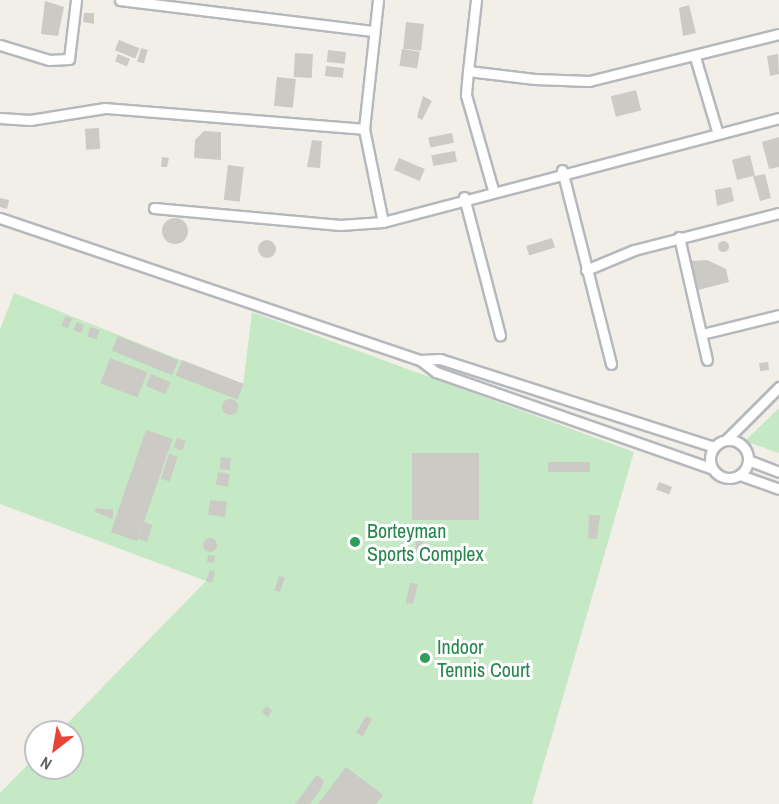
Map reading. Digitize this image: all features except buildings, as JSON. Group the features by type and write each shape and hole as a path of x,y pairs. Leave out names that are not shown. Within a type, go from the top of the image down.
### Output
{"street":[{"path":"0,45 50,60 69,59 76,0"},
{"path":"120,0 374,31"},
{"path":"378,0 364,129 383,222"},
{"path":"476,0 466,95 493,190"},
{"path":"468,71 589,81 695,57 779,34"},
{"path":"695,57 718,134"},
{"path":"0,118 30,120 105,108 364,129"},
{"path":"154,208 340,225 383,222 562,170 779,118"},
{"path":"562,170 611,364"},
{"path":"464,198 500,335"},
{"path":"586,270 679,237 779,213"},
{"path":"0,218 420,360 436,372 713,469 729,478 740,475 779,489"},
{"path":"679,237 707,360"},
{"path":"702,334 779,315"},
{"path":"420,360 440,359 714,447 727,439 779,387"},
{"path":"727,439 743,445 748,460 740,475"},
{"path":"713,469 714,447"},
{"path":"748,460 779,472"}],"green space":[{"name":"Borteyman Sports Complex","path":"14,293 243,385 252,312 634,452 532,804 0,804 0,793 24,768 24,780 84,780 84,720 71,720 206,581 0,504 0,330"},
{"path":"779,408 779,453 745,441"}],"place":[{"name":"Borteyman Sports Complex","path":"355,542"},
{"name":"Indoor Tennis Court","path":"425,658"}]}
